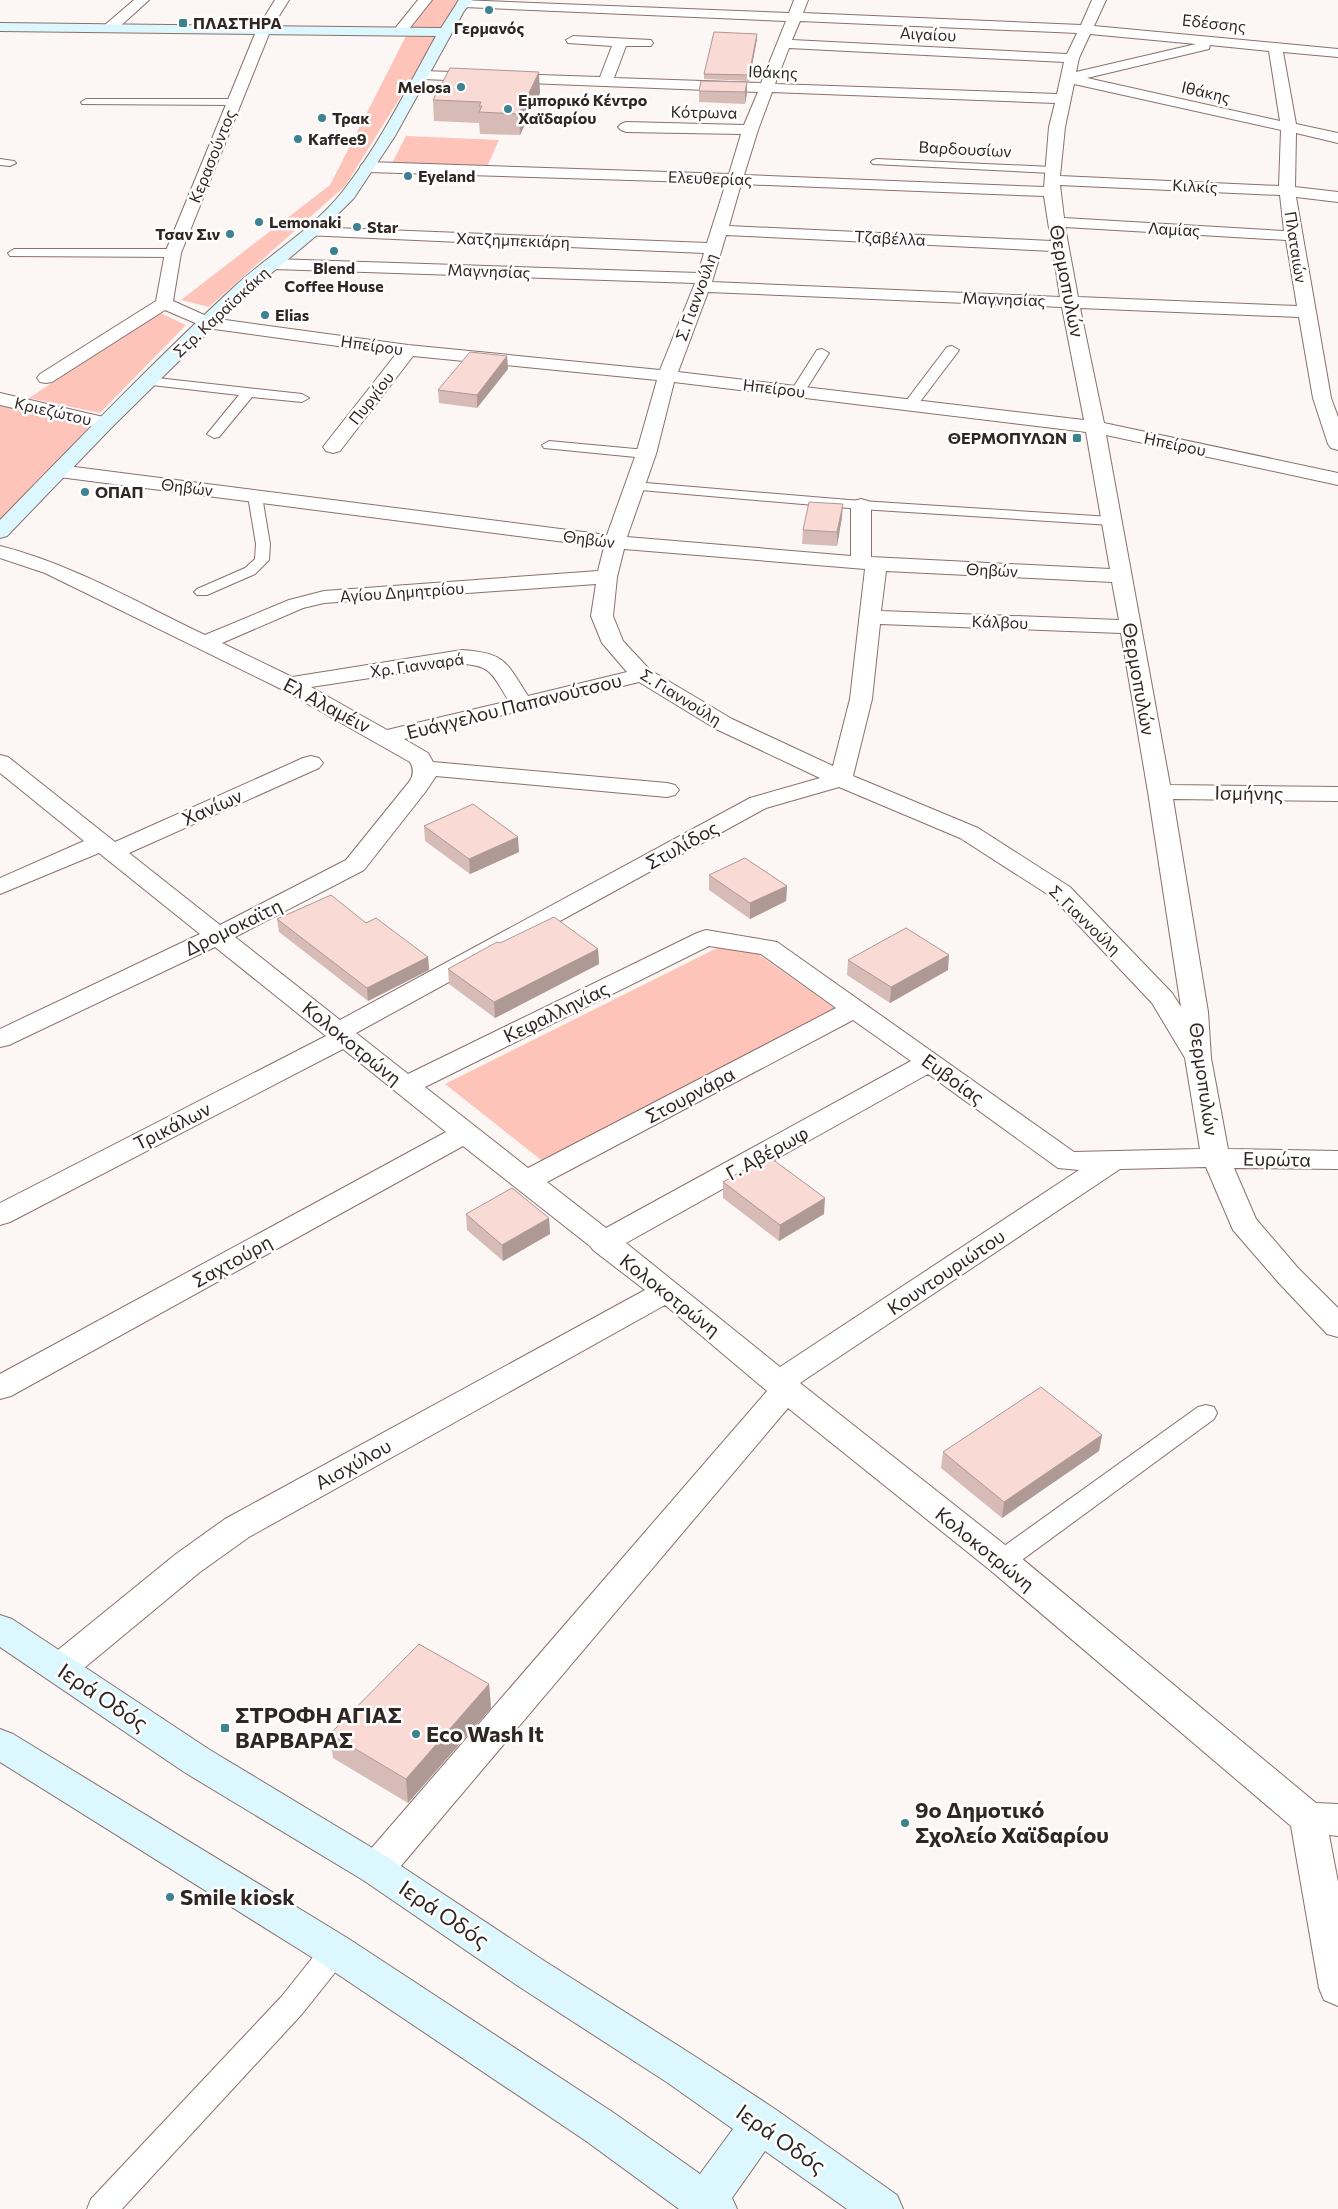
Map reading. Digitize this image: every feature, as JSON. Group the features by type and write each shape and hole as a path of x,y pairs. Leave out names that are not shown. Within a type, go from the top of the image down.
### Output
{"main road":[{"name":"Στρ. Καραϊσκάκη","path":"0,532 105,423 243,288 312,232 348,195 368,167 465,1"},
{"path":"0,27 446,32"},
{"name":"Ιερά Οδός","path":"0,1629 197,1761 376,1869 761,2124 882,2209"},
{"path":"0,1744 335,1951 600,2127 707,2207 761,2124"}],"street":[{"path":"111,27 142,0"},
{"name":"Κερασούντος","path":"164,303 174,253 264,29 282,0"},
{"path":"400,31 425,0"},
{"name":"Σ. Γιαννούλη","path":"800,0 750,130 704,283 666,376 646,454 615,542 607,576 602,616 612,643 642,675 724,724 841,779 968,833 1061,892 1164,999 1198,1058"},
{"name":"Θερμοπυλών","path":"1100,0 1072,58 1062,99 1052,181 1055,222 1096,427 1160,792 1195,1012 1198,1058 1216,1158 1244,1223 1288,1274 1338,1326"},
{"name":"Εδέσσης","path":"465,1 1086,29 1338,53"},
{"path":"573,40 646,43"},
{"path":"1067,78 1225,41"},
{"path":"605,82 622,42"},
{"name":"Αιγαίου","path":"783,44 1072,58"},
{"name":"Πλαταιών","path":"1275,47 1289,128 1287,191 1293,236 1306,312 1330,399 1338,444"},
{"name":"Ιθάκης","path":"422,75 766,90 1062,99"},
{"name":"Ιθάκης","path":"1067,78 1338,138"},
{"name":"Κότρωνα","path":"626,127 750,130"},
{"name":"Ελευθερίας","path":"368,167 734,179 1052,181"},
{"name":"Κιλκίς","path":"1052,181 1287,191 1338,197"},
{"name":"Λαμίας","path":"1055,222 1293,236"},
{"name":"Τζαβέλλα","path":"720,230 1060,246"},
{"name":"Χατζημπεκιάρη","path":"312,232 715,248"},
{"name":"Μαγνησίας","path":"273,264 1306,312"},
{"path":"46,378 164,303 207,323"},
{"name":"Ηπείρου","path":"207,323 408,350 666,376 1096,427 1338,479"},
{"name":"Πυργίου","path":"333,447 408,350"},
{"name":"Κριεζώτου","path":"0,399 105,423"},
{"name":"Θηβών","path":"59,471 615,542 868,563 1121,576"},
{"path":"841,779 861,699 871,617 862,505"},
{"name":"Ελ Αλαμέιν","path":"0,552 24,558 52,569 289,684 386,737 420,758 425,768"},
{"name":"Αγίου Δημητρίου","path":"204,643 296,604 324,597 607,576"},
{"name":"Κάλβου","path":"871,617 1130,627"},
{"name":"Χρ. Γιανναρά","path":"289,684 462,657 481,658 497,665 523,705"},
{"name":"Ευάγγελου Παπανούτσου","path":"386,737 642,675"},
{"name":"Κολοκοτρώνη","path":"0,762 603,1243 667,1291 782,1386 1323,1819"},
{"name":"Χανίων","path":"0,887 107,848 312,763"},
{"path":"425,768 667,790"},
{"name":"Δρομοκαϊτη","path":"0,1039 217,936 355,865 418,786 424,777 425,768"},
{"name":"Στυλίδος","path":"342,1035 758,803 841,779"},
{"name":"Ισμήνης","path":"1160,792 1338,794"},
{"name":"Ευβοίας","path":"706,938 768,947 1068,1161 1216,1158"},
{"name":"Κεφαλληνίας","path":"406,1086 706,938"},
{"name":"Στουρνάρα","path":"526,1181 855,1009"},
{"name":"Τρικάλων","path":"0,1215 342,1035"},
{"name":"Γ. Αβέρωφ","path":"603,1243 930,1062"},
{"name":"Σαχτούρη","path":"0,1388 465,1133"},
{"name":"Ευρώτα","path":"1216,1158 1338,1160"},
{"name":"Κουντουριώτου","path":"376,1869 782,1386 1114,1160"},
{"name":"Αισχύλου","path":"60,1668 188,1563 237,1528 667,1291"},
{"path":"1323,1819 1338,1988"}],"lane":[{"path":"86,102 234,102"},
{"name":"Βαρδουσίων","path":"877,162 1052,181"},
{"path":"14,253 174,253"},
{"path":"911,404 952,350"},
{"path":"798,391 822,353"},
{"path":"148,381 302,398"},
{"path":"214,434 249,392"},
{"path":"549,445 646,454"},
{"path":"634,486 862,505 1111,521"},
{"path":"202,592 250,571 262,560 263,544 255,496"},
{"path":"1002,1561 1206,1413"},
{"path":"102,2209 292,2005 335,1951"}],"shaded area":[{"path":"432,0 463,0 442,30 408,30"},
{"path":"406,36 438,37 345,186 209,307 181,300 330,185"},
{"path":"406,136 499,140 486,169 391,165"},
{"path":"160,313 186,325 100,413 29,398"},
{"path":"0,403 94,425 0,521"},
{"path":"717,948 758,954 837,1010 545,1163 445,1084"}],"building":[{"path":"714,32 757,34 749,75 704,74"},
{"path":"450,68 539,72 519,114 479,112 482,106 479,106 481,102 433,100"},
{"path":"701,81 747,82 745,92 699,91"},
{"path":"470,352 507,356 477,395 438,390"},
{"path":"809,502 843,504 837,532 803,530"},
{"path":"473,804 518,837 469,859 424,826"},
{"path":"745,858 787,886 750,903 709,875"},
{"path":"331,895 366,923 376,918 428,957 367,988 277,919"},
{"path":"554,917 598,949 494,1002 448,969 497,942 500,943"},
{"path":"906,928 949,955 891,987 848,960"},
{"path":"768,1156 825,1198 780,1225 723,1182"},
{"path":"512,1188 549,1218 502,1245 466,1214"},
{"path":"1041,1387 1102,1435 1004,1502 943,1452"},
{"name":"Eco Wash It","path":"419,1644 489,1684 406,1779 330,1734"}],"place":[{"name":"Γερμανός","path":"489,10"},
{"name":"ΠΛΑΣΤΗΡΑ","path":"183,23"},
{"name":"Melosa","path":"461,87"},
{"name":"Εμπορικό Κέντρο Χαϊδαρίου","path":"508,109"},
{"name":"Τρακ","path":"322,118"},
{"name":"Kaffee9","path":"298,139"},
{"name":"Eyeland","path":"408,176"},
{"name":"Lemonaki","path":"259,222"},
{"name":"Star","path":"357,227"},
{"name":"Τσαν Σιν","path":"230,234"},
{"name":"Blend Coffee House","path":"334,251"},
{"name":"Elias","path":"265,315"},
{"name":"ΘΕΡΜΟΠΥΛΏΝ","path":"1077,438"},
{"name":"ΟΠΑΠ","path":"85,492"},
{"name":"ΣΤΡΟΦΗ ΑΓΙΑΣ ΒΑΡΒΑΡΑΣ","path":"225,1728"},
{"name":"Eco Wash It","path":"416,1734"},
{"name":"9ο Δημοτικό Σχολείο Χαϊδαρίου","path":"905,1823"},
{"name":"Smile kiosk","path":"170,1897"}]}
